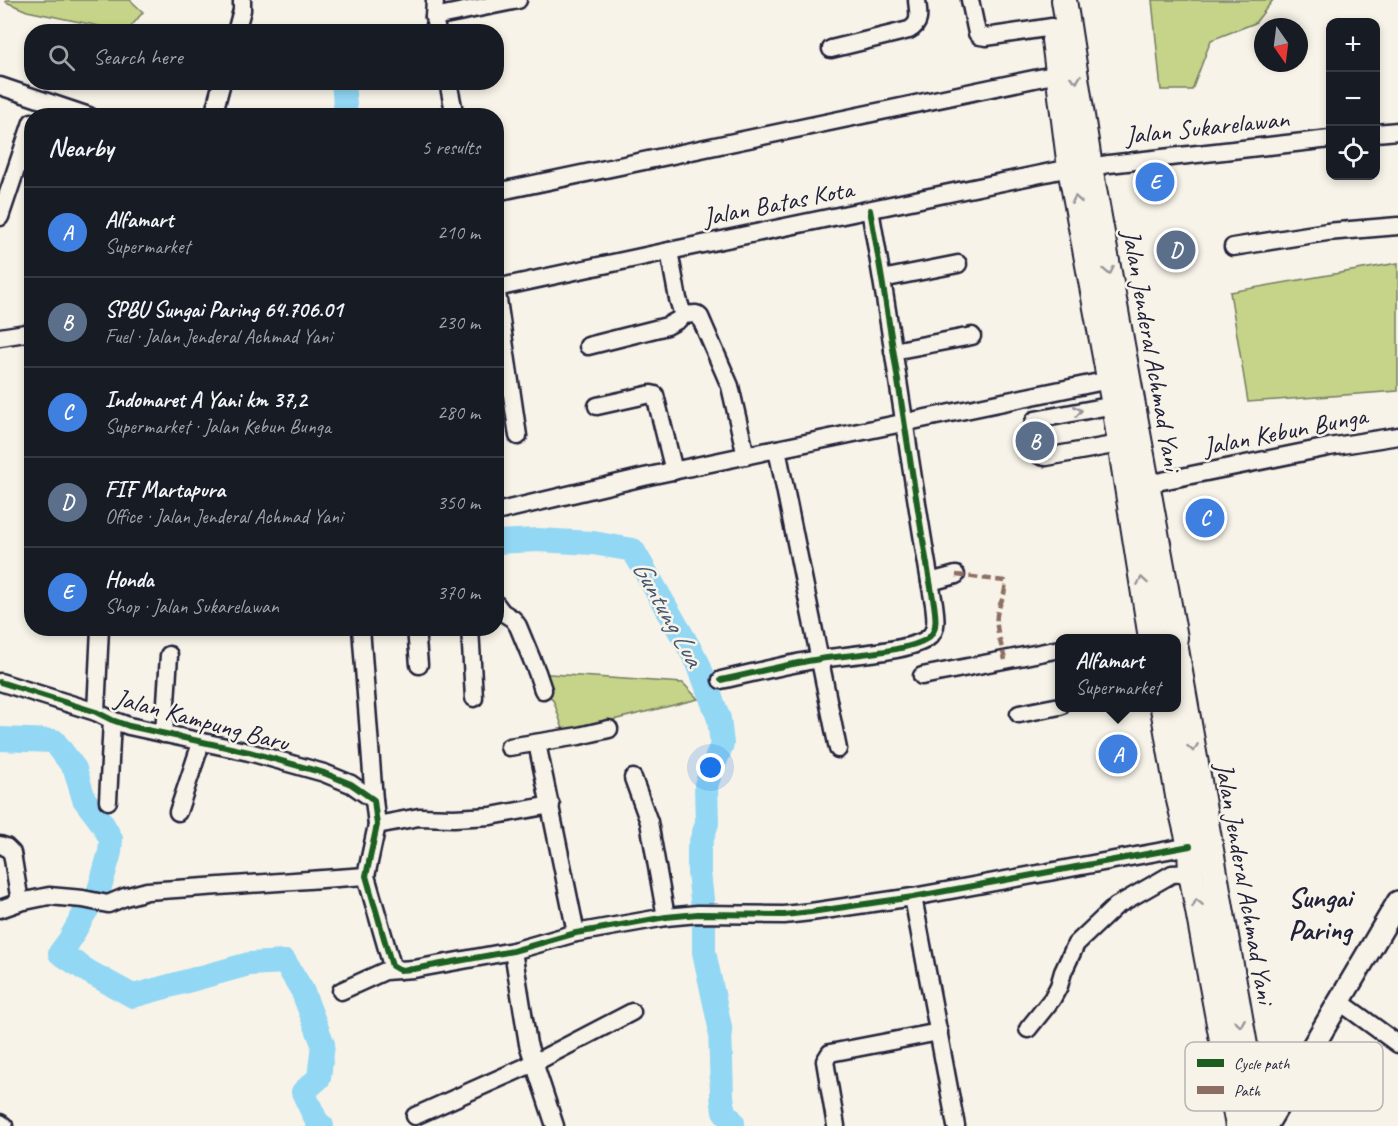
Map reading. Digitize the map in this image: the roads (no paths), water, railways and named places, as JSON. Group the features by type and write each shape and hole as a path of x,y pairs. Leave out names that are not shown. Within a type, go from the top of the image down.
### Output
{"highway":[{"name":"Jalan Jenderal Achmad Yani","path":"1048,0 1058,74 1080,168 1108,324 1147,484 1174,634"},
{"name":"Jalan Jenderal Achmad Yani","path":"1064,0 1080,168"},
{"name":"Jalan Jenderal Achmad Yani","path":"1108,324 1109,380 1150,634"},
{"name":"Jalan Jenderal Achmad Yani","path":"1181,687 1215,943 1238,1042"},
{"name":"Jalan Jenderal Achmad Yani","path":"1164,712 1178,796 1190,846 1191,873 1215,943"},
{"name":"Jalan Jenderal Achmad Yani","path":"1223,983 1229,1042"},
{"name":"Jalan Jenderal Achmad Yani","path":"1236,1111 1238,1126"},
{"name":"Jalan Jenderal Achmad Yani","path":"1255,1111 1259,1126"}],"main road":[{"path":"1315,1042 1398,902"},
{"path":"1266,1126 1275,1111"}],"street":[{"path":"238,24 242,0"},
{"path":"436,16 518,0"},
{"path":"831,49 909,30 918,23 917,0"},
{"path":"970,0 977,33 980,36 1052,27"},
{"path":"504,190 1058,74"},
{"path":"0,86 65,108"},
{"path":"215,108 220,90"},
{"path":"450,90 453,108"},
{"path":"36,108 39,99"},
{"path":"1380,133 1398,131"},
{"name":"Jalan Sukarelawan","path":"1080,168 1326,139"},
{"path":"0,217 24,146"},
{"name":"Jalan Batas Kota","path":"504,286 1080,168"},
{"path":"721,680 819,659 898,648 922,642 932,634 936,623 870,210"},
{"path":"1233,247 1327,232 1398,226"},
{"path":"588,346 667,326 678,321 682,315 669,251"},
{"path":"882,279 958,264"},
{"path":"682,315 696,314 703,321 730,386 746,456"},
{"path":"0,337 24,333"},
{"path":"893,351 972,336"},
{"path":"504,510 674,471 1109,380"},
{"path":"597,406 655,395 674,471"},
{"path":"504,398 518,436"},
{"path":"1113,405 1035,420 1032,427 1034,449 1041,456 1046,457 1119,444"},
{"name":"Jalan Kebun Bunga","path":"1147,484 1329,447 1398,436"},
{"path":"777,449 838,749"},
{"path":"930,582 956,575"},
{"path":"504,613 518,626 543,690"},
{"path":"96,712 100,636"},
{"path":"362,636 377,825 366,876 392,966 399,970"},
{"path":"417,636 419,665"},
{"path":"470,636 474,698"},
{"path":"922,676 1055,651"},
{"path":"164,734 169,655"},
{"name":"Jalan Kampung Baru","path":"0,682 96,712 112,720 201,743 249,752 324,774 351,784 374,800"},
{"path":"1019,714 1055,707"},
{"path":"108,801 112,720"},
{"path":"509,747 609,729"},
{"path":"537,742 576,933"},
{"path":"178,812 201,743"},
{"path":"633,778 649,822 666,917"},
{"path":"377,825 420,817 491,816 551,805"},
{"path":"0,845 12,853 20,902"},
{"path":"341,991 386,971 414,969 513,951 576,933 666,917 698,914 784,915 913,897 1190,846"},
{"path":"1028,1029 1052,999 1076,944 1116,906 1172,874 1191,873"},
{"path":"0,909 49,896 108,904 147,891 366,876"},
{"path":"913,897 957,1126"},
{"path":"513,951 528,1044 555,1126"},
{"path":"1339,1001 1398,1044"},
{"path":"415,1116 534,1063 632,1012"},
{"path":"836,1126 825,1061 830,1053 939,1032"},
{"path":"0,1123 4,1126"}],"waterway":[{"name":"Guntung Lua","path":"344,90 345,108"},
{"name":"Guntung Lua","path":"504,542 538,540 593,543 633,550 698,663 719,719 722,744 706,785 707,823 699,848 699,872 704,918 704,952 720,1027 724,1111 733,1122 733,1126"},
{"path":"0,739 54,741 75,769 84,799 111,839 110,852 98,893 60,953 133,996 249,964 285,962 302,990 323,1044 319,1078 303,1092 317,1122 322,1126"}],"place":[{"name":"Honda","path":"1155,182"},
{"name":"FIF Martapura","path":"1176,250"},
{"name":"SPBU Sungai Paring 64.706.01","path":"1035,441"},
{"name":"Indomaret A Yani km 37,2","path":"1205,518"},
{"name":"Alfamart","path":"1118,754"}],"district":[{"name":"Sungai Paring","path":"1320,913"}]}
